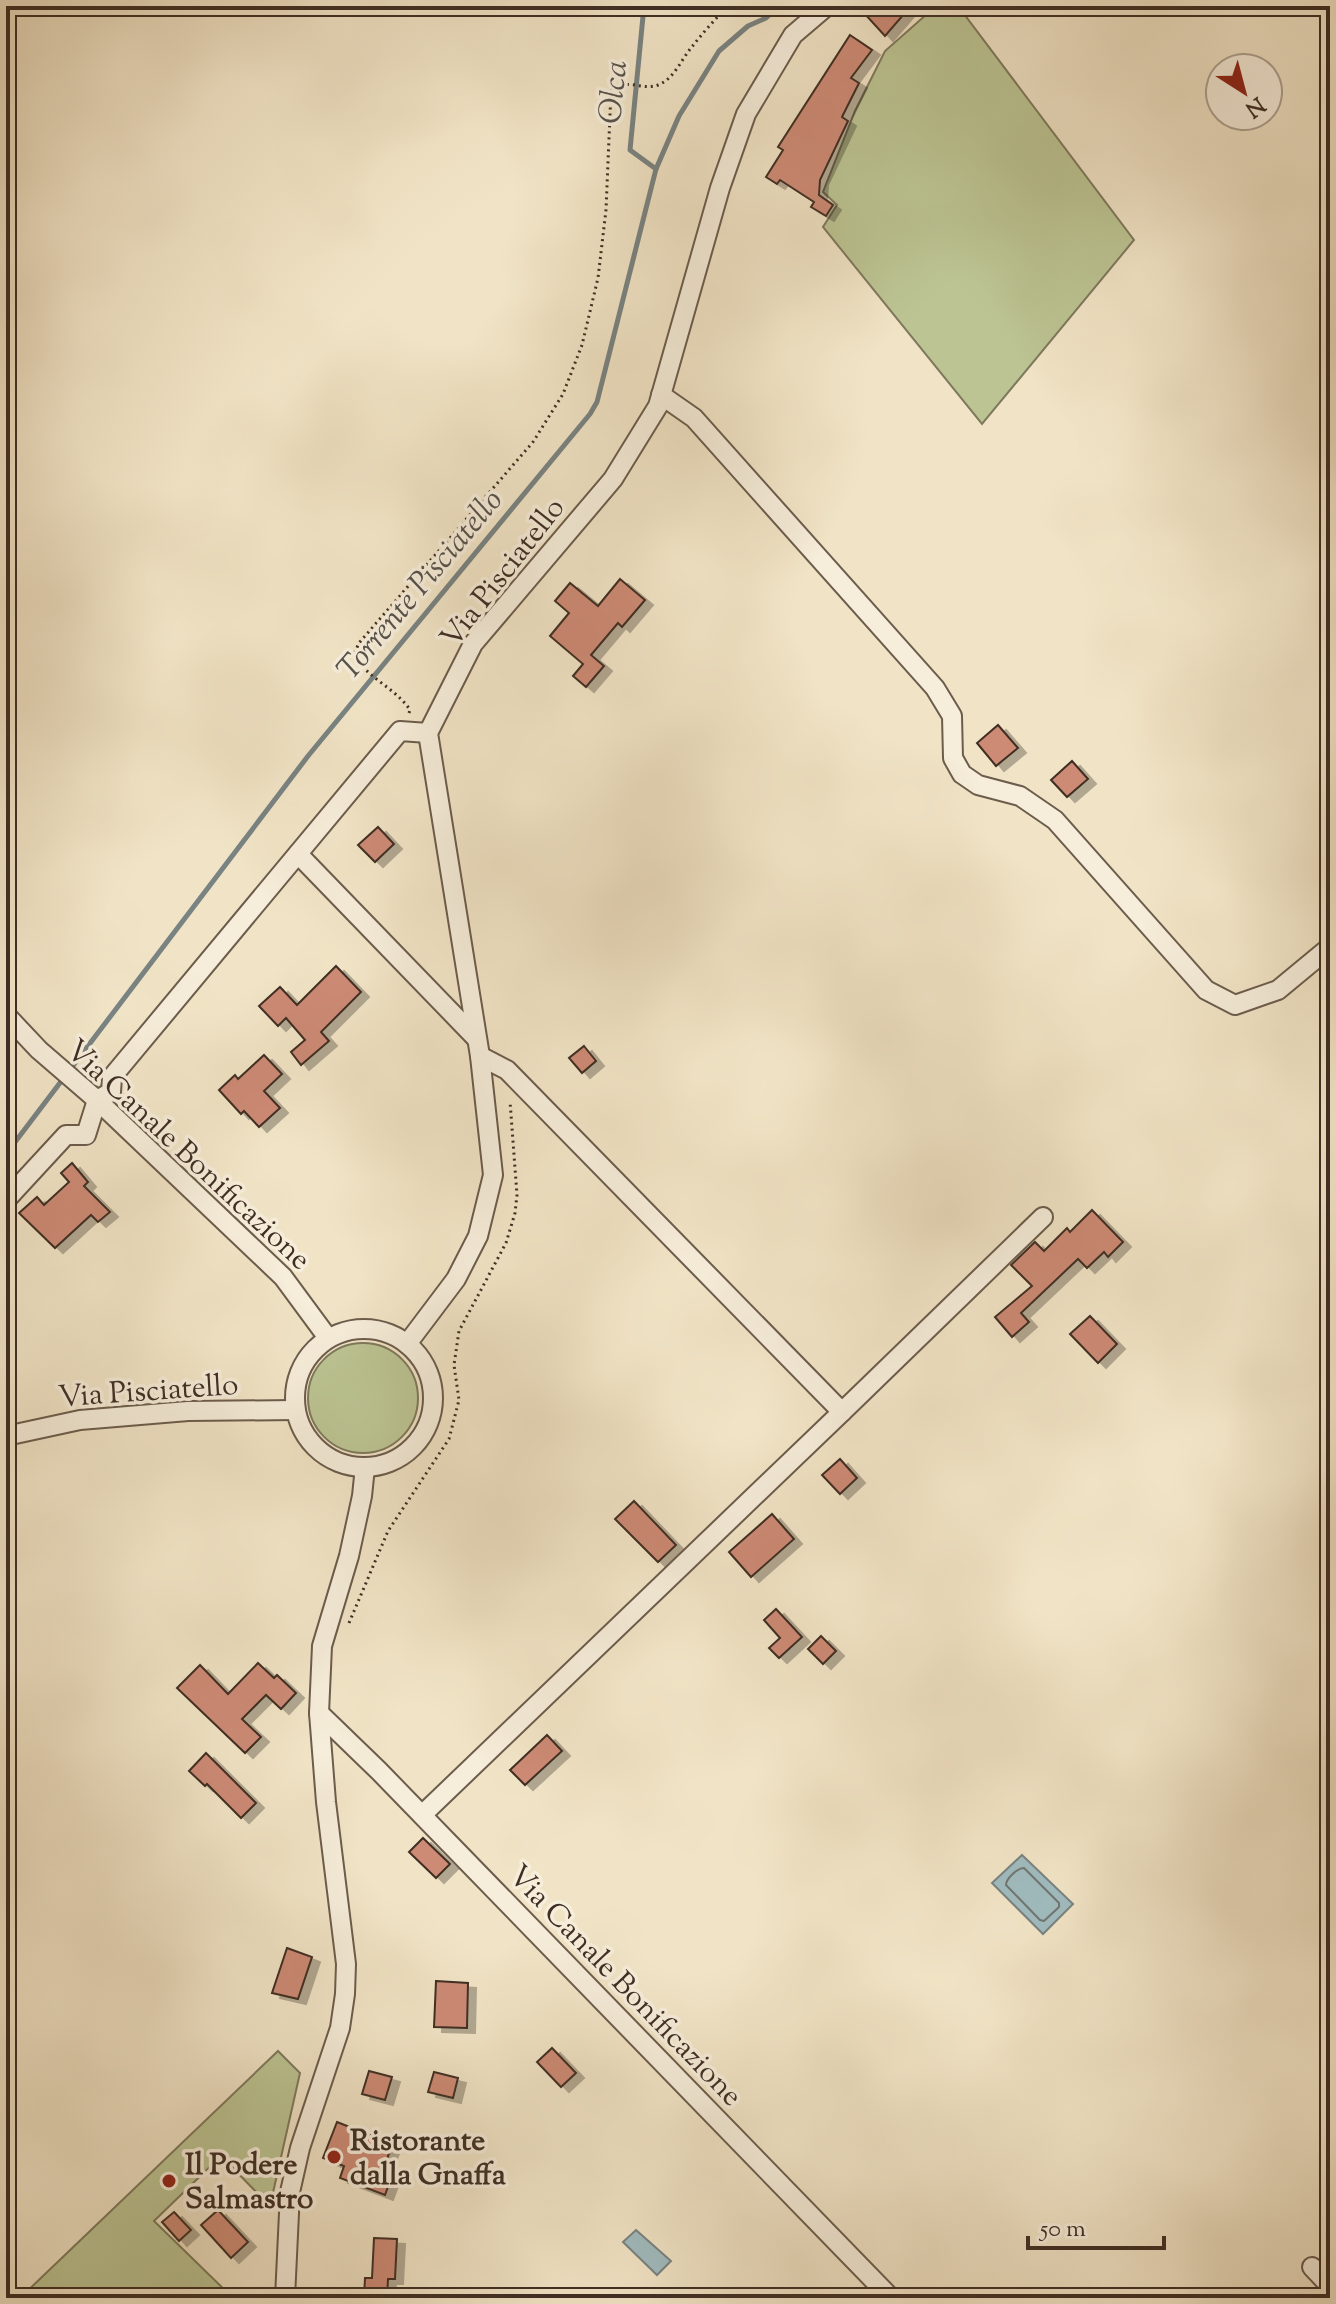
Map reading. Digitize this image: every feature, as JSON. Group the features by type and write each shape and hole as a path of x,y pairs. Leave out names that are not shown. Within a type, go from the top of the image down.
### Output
{"street":[{"name":"Via Pisciatello","path":"428,733 473,644 613,479 658,406 720,188 746,114 793,35 827,6"},
{"path":"661,395 694,418 935,688 952,716 953,758 962,774 978,785 1020,796 1055,820 1206,990 1235,1005 1278,990 1330,947"},
{"path":"6,1200 66,1135 86,1135 92,1095 111,1092 112,1077 400,731 428,733 478,1047 493,1175 478,1236 456,1279 407,1344"},
{"path":"298,854 478,1047 507,1070 842,1412"},
{"name":"Via Canale Bonificazione","path":"6,1015 39,1050 92,1095 283,1277 328,1338"},
{"path":"422,1815 1043,1217"},
{"path":"360,1329 393,1335 407,1344 421,1360 430,1379 433,1399 429,1420 419,1439 404,1454 386,1463 365,1467 346,1465 320,1451 302,1429 295,1410 295,1390 301,1369 312,1352 328,1338 360,1329"},
{"name":"Via Pisciatello","path":"6,1436 28,1429 95,1418 188,1411 295,1410"},
{"path":"285,2298 290,2192 300,2148 340,2028 345,1994 345,1951 326,1802 319,1713 322,1646 349,1556 365,1467"},
{"name":"Via Canale Bonificazione","path":"319,1713 891,2298"},
{"path":"1312,2267 1330,2286"}],"path":[{"path":"400,731 410,710 403,699 359,664 354,654 359,643 533,442 563,394 582,345 598,278 606,210 611,91 617,86 629,84 657,86 671,77 691,48 728,6"},
{"path":"345,1634 388,1531 449,1439 459,1400 454,1365 459,1331 506,1243 515,1213 517,1195 510,1092"}],"green space":[{"path":"936,6 958,6 1134,240 982,424 823,227 837,205 823,192 855,111 885,51"},
{"path":"363,1343 384,1347 402,1359 414,1377 418,1398 414,1419 402,1437 384,1449 363,1453 342,1449 324,1437 312,1419 308,1398 312,1377 324,1359 342,1347"},
{"name":"Il Podere Salmastro","path":"278,2051 300,2073 270,2206 221,2156 154,2221 233,2298 20,2298"}],"water":[{"path":"1022,1855 1073,1904 1043,1934 992,1883"},
{"path":"636,2230 671,2261 657,2275 623,2242"}],"building":[{"path":"871,6 911,6 885,36 864,13"},
{"path":"850,35 872,50 851,78 859,83 842,117 848,121 820,180 819,195 833,205 826,216 811,207 814,202 780,180 777,184 766,177 783,150 778,147"},
{"path":"620,579 645,600 622,627 618,623 591,655 604,666 586,687 573,676 583,664 550,636 569,613 555,601 570,583 598,606"},
{"path":"998,725 1018,748 996,766 977,743"},
{"path":"1072,761 1088,779 1067,797 1051,780"},
{"path":"378,827 394,844 375,862 358,845"},
{"path":"336,966 361,992 321,1032 329,1041 301,1065 291,1052 305,1040 286,1018 278,1026 259,1006 280,987 297,1005"},
{"path":"584,1046 596,1061 582,1073 569,1058"},
{"path":"264,1055 282,1074 264,1091 280,1108 259,1127 244,1111 241,1114 219,1090 235,1075 238,1079"},
{"path":"72,1163 88,1182 84,1186 110,1212 98,1222 91,1215 55,1248 19,1213 37,1197 44,1205 69,1182 61,1173"},
{"path":"1092,1210 1123,1242 1108,1257 1104,1252 1087,1268 1078,1259 1021,1313 1029,1322 1012,1337 995,1317 1032,1286 1011,1265 1035,1242 1044,1251 1067,1228 1070,1232"},
{"path":"1090,1316 1117,1344 1098,1363 1070,1334"},
{"path":"840,1459 857,1478 840,1494 822,1475"},
{"path":"634,1501 676,1545 658,1562 615,1519"},
{"path":"772,1514 794,1539 751,1577 729,1552"},
{"path":"776,1609 802,1637 779,1658 769,1648 780,1638 764,1620"},
{"path":"821,1636 836,1651 823,1664 808,1649"},
{"path":"258,1663 296,1693 281,1709 266,1695 242,1719 261,1737 245,1753 177,1688 200,1665 228,1694"},
{"path":"547,1735 562,1751 525,1785 510,1770"},
{"path":"206,1753 256,1803 241,1818 207,1784 205,1786 189,1771"},
{"path":"423,1838 450,1864 436,1878 409,1852"},
{"path":"287,1948 312,1957 298,1999 272,1993"},
{"path":"436,1981 468,1983 467,2028 434,2027"},
{"path":"552,2048 576,2073 561,2087 537,2062"},
{"path":"369,2071 392,2077 385,2100 362,2094"},
{"path":"434,2072 458,2078 453,2098 428,2092"},
{"path":"337,2122 393,2144 384,2166 394,2170 385,2195 340,2178 344,2166 323,2158"},
{"path":"218,2210 248,2242 231,2258 201,2225"},
{"path":"174,2212 191,2230 179,2241 162,2222"},
{"path":"374,2238 397,2239 395,2279 388,2279 387,2298 364,2298 365,2278 372,2278"}],"waterway":[{"name":"Olca","path":"644,6 630,150 656,169"},
{"name":"Torrente Pisciatello","path":"6,1154 308,756 590,414 597,402 656,169 679,116 719,51 748,26 766,18 779,6"}],"place":[{"name":"Ristorante dalla Gnaffa","path":"334,2157"},
{"name":"Il Podere Salmastro","path":"169,2181"}]}
